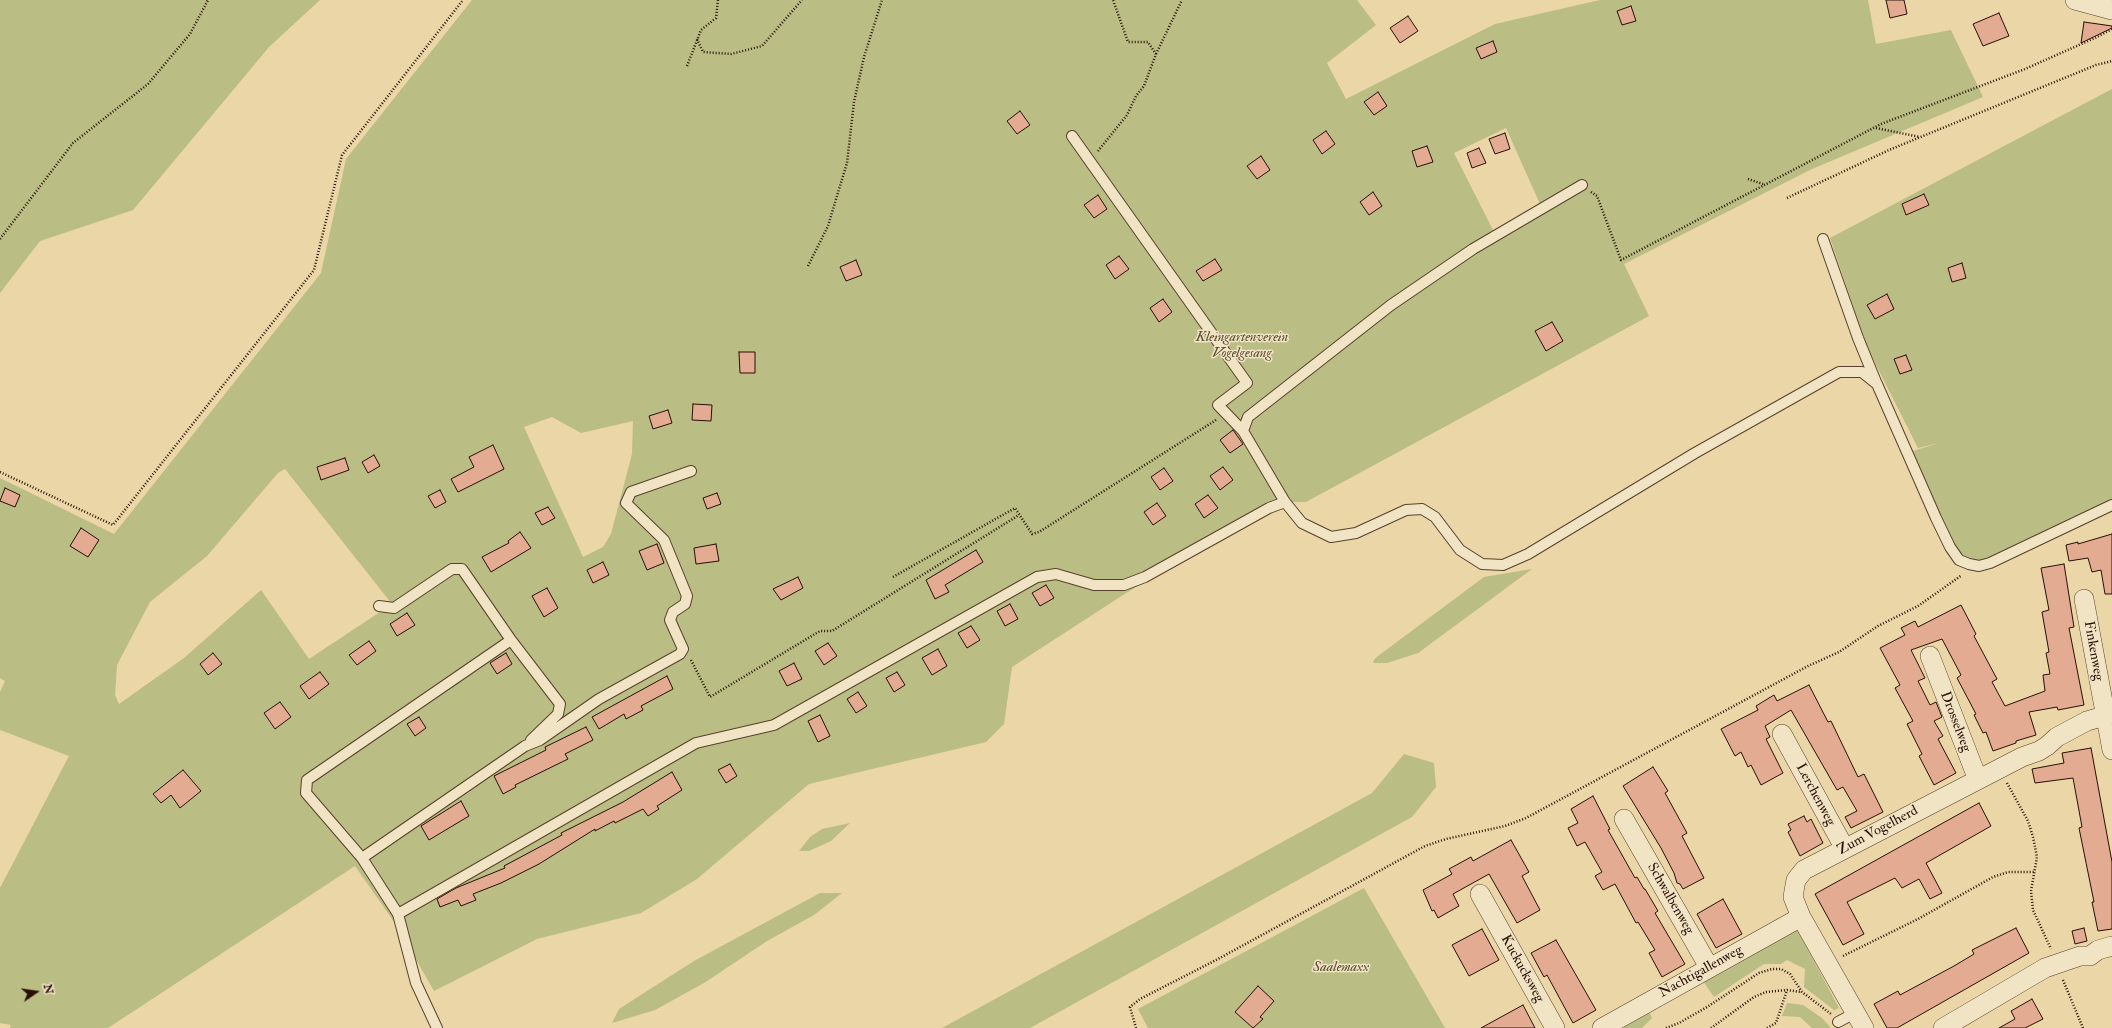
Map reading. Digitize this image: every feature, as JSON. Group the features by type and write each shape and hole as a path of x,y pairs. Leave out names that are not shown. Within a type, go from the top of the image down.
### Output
{"street":[{"path":"2075,0 2112,10"},
{"name":"Finkenweg","path":"2084,599 2108,714 2112,750"},
{"name":"Drosselweg","path":"1929,662 1978,780"},
{"name":"Zum Vogelherd","path":"1859,1020 1801,917 1793,897 1796,880 1804,870 2022,757 2047,746 2057,737 2087,721 2108,714"},
{"name":"Lerchenweg","path":"1783,739 1845,849"},
{"name":"Schwalbenweg","path":"1626,829 1709,967"},
{"name":"Kuckucksweg","path":"1482,907 1554,1028"},
{"name":"Nachtigallenweg","path":"1602,1028 1801,917"},
{"path":"1943,1028 2045,968 2058,965 2080,956 2090,956 2098,950 2112,946"}],"lane":[{"path":"1072,136 1247,383 1218,405 1243,431 1285,502 1302,523 1331,537 1356,533 1406,510 1422,509 1435,517 1460,550 1482,564 1502,565 1528,554 1695,453 1839,372 1862,372 1877,384"},
{"path":"1243,431 1248,417 1391,305 1473,249 1582,185"},
{"path":"1823,239 1858,338 1877,384 1948,541 1959,560 1979,566 2011,554 2112,505"},
{"path":"525,746 540,740 599,699 680,654 683,648 670,620 673,612 686,604 687,596 664,540 626,503 631,492 691,471"},
{"path":"398,914 696,743 774,725 1037,577 1056,574 1094,585 1124,585 1144,576 1269,508 1285,502"},
{"path":"362,858 525,746 558,714 560,704 511,640 462,569 452,570 394,608 380,606"},
{"path":"437,1028 416,983 398,914 362,858 306,793 307,780 511,640"},
{"path":"1838,1022 1859,1020"}],"path":[{"path":"0,238 73,143 148,84 190,34 208,0"},
{"path":"0,472 113,525 314,270 342,155 463,0"},
{"path":"687,66 701,30 716,18 718,0"},
{"path":"697,39 703,52 731,54 762,46 802,0"},
{"path":"808,266 828,226 847,163 854,102 864,57 882,0"},
{"path":"1113,0 1128,42 1148,42 1156,54"},
{"path":"1090,161 1126,115 1136,96 1144,86 1156,54 1182,0"},
{"path":"1582,185 1596,196 1621,260 1764,184 1874,128 2025,69 2112,29"},
{"path":"1787,198 1889,150 2096,65 2112,61"},
{"path":"1874,128 1920,137"},
{"path":"1748,179 1764,184"},
{"path":"893,577 1015,508 1032,534 1038,532 1226,414"},
{"path":"680,654 691,659 710,697 820,631 832,631 1019,515"},
{"path":"1136,1028 1130,1007 1140,999 1218,959 1425,846 1446,838 1505,826 1526,818 1808,666 1840,652 1878,626 1918,606 1963,575 1969,564"},
{"path":"1999,769 2028,821 2037,857 2030,890 2033,910 2058,965 2083,1028"},
{"path":"1827,964 1918,920 1993,877 2008,872 2034,872"},
{"path":"1666,1028 1679,1023 1707,1007 1759,972 1772,969 1781,969 1790,974 1802,992 1834,1016 1838,1022"},
{"path":"1767,1028 1776,1023 1787,990"},
{"path":"1711,1028 1754,998 1766,992 1787,990 1802,992"}],"green space":[{"path":"0,0 320,0 269,47 133,210 40,241 0,293"},
{"name":"Kleingartenverein Vogelgesang","path":"472,0 1357,0 1376,25 1327,63 1346,99 1495,24 1600,0 1868,0 1876,44 1951,30 1983,97 1812,169 1624,264 1649,316 1306,502 1275,502 1123,595 1012,667 1004,724 986,742 809,784 697,879 641,913 537,939 434,991 397,926 355,866 108,1028 10,1028 11,1025 0,1023 0,888 69,756 0,730 0,692 5,681 0,678 0,478 114,534 321,273 346,159","holes":["1506,128 1540,204 1493,230 1454,153","552,417 581,433 633,421 632,454 611,534 603,547 583,557 524,427","285,469 392,604 309,659 261,590 184,658 119,704 115,695 117,665 150,602 207,556 278,473"]},
{"path":"2112,89 2112,501 1987,560 1973,560 1960,556 1948,536 1913,451 1939,443 1918,448 1867,347 1830,238"},
{"path":"1532,569 1418,653 1387,663 1374,663 1373,661 1378,656 1484,577"},
{"path":"1404,754 1434,763 1436,787 1412,817 1030,1028 942,1028 1372,793"},
{"path":"850,823 831,841 809,851 799,851 810,837 822,829"},
{"name":"Saalemaxx","path":"1364,888 1445,1028 1148,1028 1138,1009"},
{"path":"820,893 842,893 814,915 767,941 704,983 655,1010 612,1023 619,1009 694,961"},
{"path":"1797,929 1839,1008 1834,1010 1804,987 1805,969 1787,960 1781,964 1764,964 1714,997 1703,981"},
{"path":"1787,1003 1803,1005 1822,1018 1831,1028 1812,1028 1800,1017 1782,1016"},
{"path":"1649,1012 1652,1018 1642,1028 1624,1028 1624,1026"}],"building":[{"path":"1886,0 1904,0 1907,14 1890,18"},
{"path":"1631,6 1636,21 1622,25 1617,11"},
{"path":"1999,13 2009,36 1983,46 1973,24"},
{"path":"1408,16 1418,31 1400,43 1390,28"},
{"path":"2084,22 2112,26 2112,28 2081,43"},
{"path":"1493,41 1497,52 1481,59 1476,48"},
{"path":"1378,92 1387,106 1374,115 1364,102"},
{"path":"1020,111 1030,125 1017,134 1007,121"},
{"path":"1326,131 1335,144 1322,154 1313,140"},
{"path":"1505,133 1510,149 1495,154 1489,139"},
{"path":"1427,146 1433,162 1417,167 1412,151"},
{"path":"1479,148 1486,163 1472,168 1467,153"},
{"path":"1261,156 1270,170 1257,179 1247,166"},
{"path":"1373,192 1382,206 1369,215 1360,202"},
{"path":"1924,194 1929,205 1906,215 1902,204"},
{"path":"1098,195 1107,209 1094,218 1084,205"},
{"path":"1119,256 1129,269 1115,279 1106,265"},
{"path":"1215,259 1222,270 1203,281 1196,271"},
{"path":"856,260 862,275 846,281 840,267"},
{"path":"1962,263 1966,278 1952,282 1948,268"},
{"path":"1887,294 1894,309 1875,319 1867,305"},
{"path":"1163,299 1172,312 1159,322 1150,308"},
{"path":"1552,322 1563,341 1546,351 1535,331"},
{"path":"739,352 755,352 755,373 740,373"},
{"path":"1906,355 1912,370 1900,374 1894,359"},
{"path":"693,404 712,405 711,421 692,420"},
{"path":"668,410 672,423 653,429 649,416"},
{"path":"1233,430 1243,444 1230,453 1220,440"},
{"path":"493,445 504,469 458,492 451,479 474,467 469,457"},
{"path":"374,455 380,466 368,473 362,462"},
{"path":"345,458 349,470 321,480 317,467"},
{"path":"1223,467 1233,480 1220,490 1210,476"},
{"path":"1164,468 1173,481 1160,490 1151,477"},
{"path":"5,488 20,495 15,507 0,501"},
{"path":"440,490 446,502 435,508 428,496"},
{"path":"717,493 721,504 707,509 703,498"},
{"path":"1208,495 1218,508 1204,518 1195,504"},
{"path":"1157,503 1166,516 1153,525 1144,512"},
{"path":"548,507 555,518 542,525 535,513"},
{"path":"81,528 99,540 88,557 70,546"},
{"path":"520,532 531,548 491,572 482,557 509,543 508,541"},
{"path":"2112,534 2112,594 2105,594 2101,570 2092,572 2088,558 2069,561 2066,545 2078,542 2078,544"},
{"path":"657,544 664,563 647,570 639,551"},
{"path":"716,544 719,561 696,564 694,548"},
{"path":"976,550 983,562 945,585 949,592 935,599 926,580"},
{"path":"603,562 609,575 593,583 587,570"},
{"path":"2064,564 2074,627 2069,628 2084,705 2058,710 2057,707 2029,712 2036,735 2016,741 2016,743 1993,751 1986,732 1983,733 1974,715 1976,714 1957,678 1961,675 1942,639 1911,650 1925,678 1918,681 1930,705 1936,702 1942,717 1934,721 1943,736 1938,739 1956,773 1934,785 1919,756 1922,754 1907,724 1913,721 1895,688 1900,685 1880,648 1905,635 1901,628 1915,621 1918,627 1961,605 1976,634 1974,636 1997,679 1992,682 2005,706 2045,691 2043,675 2050,674 2046,653 2049,652 2042,612 2049,610 2041,568"},
{"path":"798,577 803,588 781,600 773,589"},
{"path":"1046,585 1054,598 1040,606 1032,593"},
{"path":"547,588 558,608 544,617 532,596"},
{"path":"1010,604 1018,619 1005,626 997,611"},
{"path":"407,613 415,625 397,636 390,624"},
{"path":"971,626 980,640 967,648 958,633"},
{"path":"369,641 376,651 357,665 349,655"},
{"path":"828,643 837,656 824,665 815,651"},
{"path":"938,649 947,666 932,675 922,658"},
{"path":"213,653 222,664 208,675 200,664"},
{"path":"506,653 512,664 497,674 490,663"},
{"path":"794,663 802,679 787,686 779,671"},
{"path":"320,672 329,684 309,699 300,686"},
{"path":"897,672 905,685 894,692 886,678"},
{"path":"667,676 673,689 641,706 643,710 626,719 624,714 599,729 592,717"},
{"path":"1809,685 1828,722 1831,721 1858,777 1864,774 1883,812 1851,828 1845,817 1857,811 1843,787 1837,790 1791,710 1765,726 1770,737 1766,739 1783,773 1761,785 1751,765 1748,767 1741,752 1735,756 1721,729 1758,710 1756,706 1774,695 1777,701"},
{"path":"858,692 867,706 856,713 847,699"},
{"path":"280,702 291,717 275,729 264,713"},
{"path":"820,715 830,736 818,742 808,721"},
{"path":"419,717 426,728 415,736 407,724"},
{"path":"586,727 593,740 565,754 568,759 515,785 516,787 503,794 494,776 546,750 545,747"},
{"path":"2091,748 2112,862 2112,929 2098,931 2092,902 2094,902 2079,828 2082,827 2073,778 2035,783 2032,769 2064,763 2062,753"},
{"path":"730,764 737,776 726,783 718,770"},
{"path":"1653,767 1668,791 1665,793 1687,833 1682,836 1704,878 1683,889 1680,884 1677,883 1674,873 1661,848 1623,786"},
{"path":"183,770 201,791 180,808 171,795 161,803 153,794"},
{"path":"672,772 682,790 657,806 659,809 648,816 643,809 615,823 614,821 595,831 595,829 539,864 501,883 473,894 476,900 461,906 458,900 440,907 437,899 456,888 505,868 504,866 562,835 561,833 623,802"},
{"path":"1593,796 1610,829 1608,830 1635,878 1637,877 1658,911 1655,913 1685,964 1662,977 1649,953 1655,950 1638,922 1636,923 1615,884 1603,890 1595,876 1602,872 1585,842 1577,846 1568,828 1578,823 1571,809"},
{"path":"461,801 469,816 429,840 421,826"},
{"path":"1979,803 1991,826 1926,863 1942,893 1930,899 1919,879 1902,888 1895,878 1847,902 1864,934 1843,945 1815,894"},
{"path":"1804,816 1807,822 1811,819 1823,843 1800,856 1788,832 1791,830 1788,824"},
{"path":"1511,840 1529,872 1522,876 1540,910 1517,923 1489,874 1453,894 1459,906 1438,918 1434,910 1432,911 1423,890 1452,874 1449,869 1471,857 1473,861"},
{"path":"1723,899 1742,934 1716,948 1697,914"},
{"path":"2016,928 2029,953 1897,1028 1887,1028 1874,1004 1898,991 1900,995 1974,954 1972,950"},
{"path":"2084,928 2087,941 2075,944 2072,931"},
{"path":"1482,929 1499,960 1469,976 1452,945"},
{"path":"1556,940 1596,1010 1573,1023 1547,975 1544,977 1531,953"},
{"path":"1258,986 1274,1001 1260,1017 1263,1019 1253,1028 1235,1012"},
{"path":"2032,999 2043,1019 2025,1028 1999,1028 2015,1019 2011,1011"},
{"path":"1523,1005 1535,1028 1481,1028"}]}
